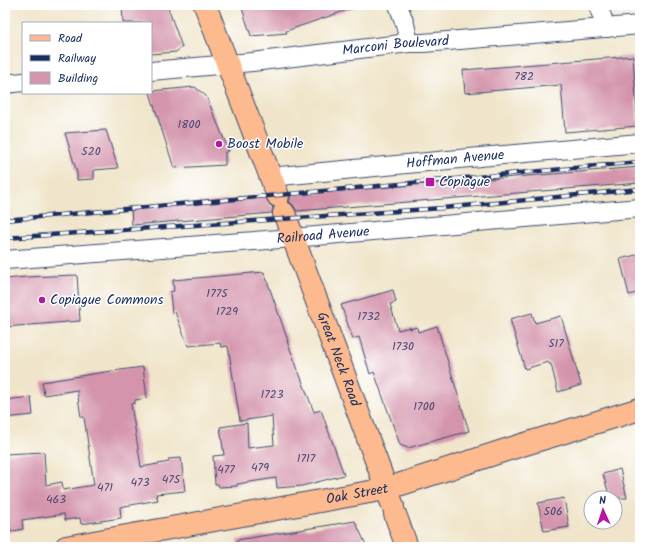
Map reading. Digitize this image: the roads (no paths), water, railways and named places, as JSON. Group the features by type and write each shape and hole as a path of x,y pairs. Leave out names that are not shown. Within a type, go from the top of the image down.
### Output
{"main road":[{"name":"Great Neck Road","path":"205,5 407,547"},
{"name":"Oak Street","path":"66,547 391,503 509,449 640,409"}],"street":[{"path":"398,5 410,43"},
{"path":"598,5 606,28"},
{"name":"Marconi Boulevard","path":"152,71 228,64 410,43 640,25"},
{"path":"5,84 22,82"},
{"name":"Hoffman Avenue","path":"277,195 472,158 640,143"},
{"name":"Railroad Avenue","path":"5,260 293,238 640,208"}],"railway":[{"path":"5,220 640,162"},
{"path":"5,238 443,208 640,189"}],"place":[{"name":"Boost Mobile","path":"219,144"},
{"name":"Copiague","path":"430,182"},
{"name":"Copiague Commons","path":"42,300"}]}
